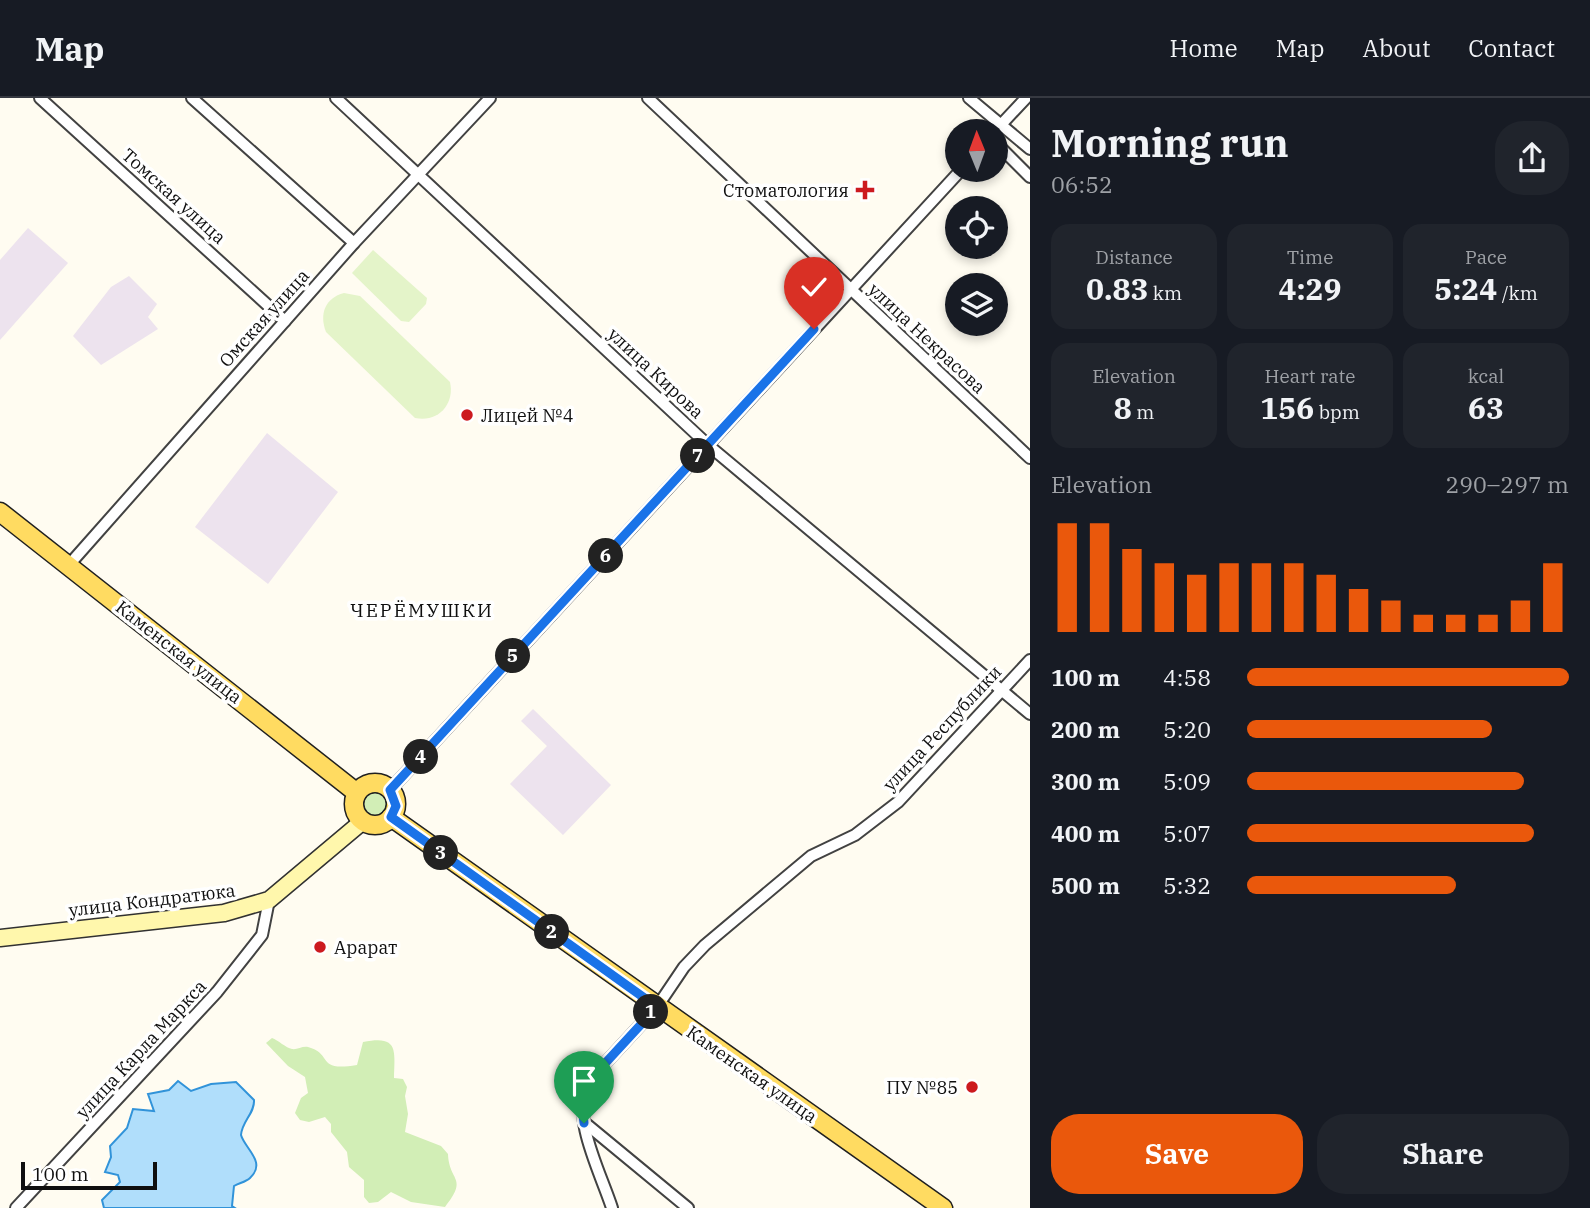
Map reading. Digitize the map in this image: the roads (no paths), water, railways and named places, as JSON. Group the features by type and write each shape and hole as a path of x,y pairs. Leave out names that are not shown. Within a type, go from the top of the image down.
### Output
{"main road":[{"name":"Каменская улица","path":"0,512 357,793"},
{"path":"373,783 390,790 396,806 391,817 374,825 363,821 355,811 357,793 373,783"},
{"name":"Каменская улица","path":"391,817 943,1208"},
{"name":"улица Кондратюка","path":"0,938 224,913 269,900 311,868 363,821"}],"street":[{"name":"Томская улица","path":"40,98 285,321"},
{"path":"192,98 354,243"},
{"name":"улица Кирова","path":"335,98 708,445 1030,714"},
{"name":"Омская улица","path":"68,566 354,243 490,98"},
{"name":"улица Некрасова","path":"648,98 1030,458"},
{"path":"969,98 989,119"},
{"path":"1007,119 1026,98"},
{"path":"1008,135 1030,149"},
{"path":"1008,155 1030,177"},
{"path":"390,790 950,182"},
{"name":"улица Республики","path":"612,1208 584,1123 581,1098 587,1083 657,1007 684,967 705,945 811,856 855,835 898,802 932,769 1030,660"},
{"name":"улица Карла Маркса","path":"16,1208 218,992 262,935 269,900"},
{"path":"584,1123 688,1208"}],"water":[{"path":"178,1081 191,1091 211,1084 236,1082 254,1100 253,1109 241,1135 256,1161 255,1172 247,1181 234,1186 232,1206 235,1208 104,1208 102,1200 120,1182 118,1175 105,1172 111,1157 110,1146 127,1128 133,1109 154,1111 148,1094 169,1090"}],"place":[{"name":"Стоматология","path":"865,190"},
{"name":"Лицей №4","path":"467,415"},
{"name":"Арарат","path":"320,947"},
{"name":"ПУ №85","path":"972,1087"}],"district":[{"name":"ЧЕРЁМУШКИ","path":"422,610"}]}
